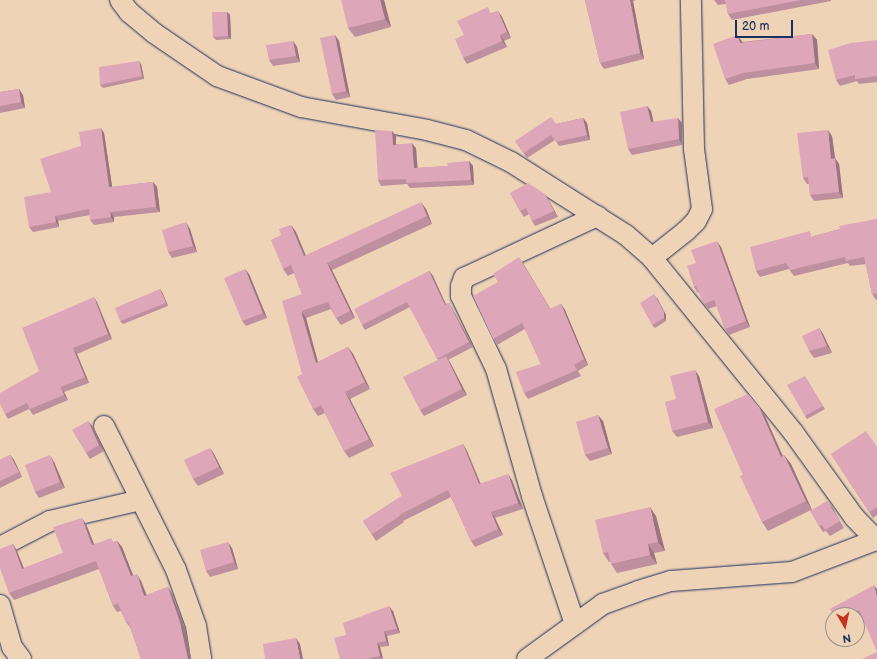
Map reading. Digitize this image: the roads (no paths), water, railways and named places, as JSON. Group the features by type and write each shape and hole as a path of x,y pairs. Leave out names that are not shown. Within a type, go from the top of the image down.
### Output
{"street":[{"path":"120,0 129,12 154,33 217,76 301,107 427,130 466,140 511,162 626,235 652,258 793,432 854,517 876,540 792,572 671,581 603,604 527,659"},
{"path":"652,258 686,231 696,221 702,209 694,149 691,0"},
{"path":"575,624 532,496 498,375 461,296 461,286 464,278 597,216"},
{"path":"104,426 176,570 196,626 201,659"},
{"path":"0,547 50,521 141,500"},
{"path":"0,605 12,646 21,659"}]}
